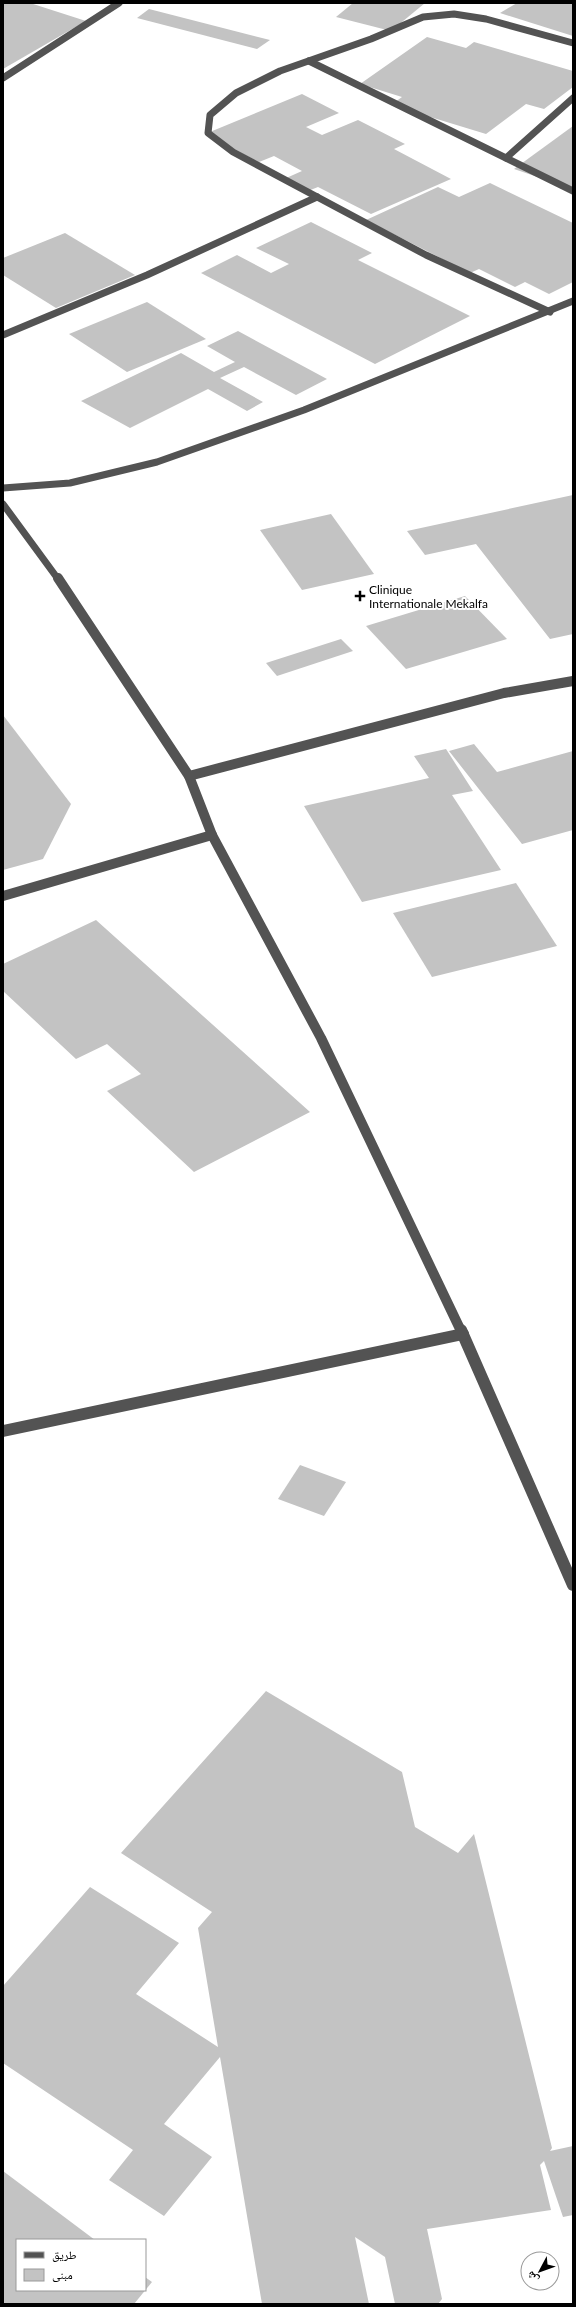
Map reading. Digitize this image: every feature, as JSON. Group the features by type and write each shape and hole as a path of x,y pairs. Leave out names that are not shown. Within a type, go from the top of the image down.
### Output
{"street":[{"path":"3,78 119,3"},
{"path":"550,312 426,255 233,152 208,134 210,115 236,93 280,71 371,39 423,17 438,14 486,19 573,43"},
{"path":"309,61 573,190"},
{"path":"506,158 573,98"},
{"path":"3,335 147,275 317,197"},
{"path":"3,488 70,483 157,462 304,410 550,312 573,301"},
{"path":"3,504 55,574 189,776 212,835 321,1038 463,1334 573,1585"},
{"path":"189,776 504,693 573,681"},
{"path":"3,896 212,835"},
{"path":"3,1431 463,1334"}],"building":[{"path":"3,3 30,3 86,21 3,69"},
{"path":"353,3 425,3 391,31 336,17"},
{"path":"517,3 573,3 573,36 500,13"},
{"path":"149,9 270,40 257,49 137,18"},
{"path":"427,37 466,48 474,42 573,71 573,87 544,109 526,104 486,134 391,105 402,97 360,84"},
{"path":"302,94 339,113 306,127 322,135 358,120 405,144 394,149 451,179 371,214 318,187 308,191 284,179 302,171 274,156 259,162 205,134"},
{"path":"573,126 573,189 514,169"},
{"path":"490,183 573,223 573,282 549,294 525,282 515,287 479,269 470,273 366,220 438,187 459,197"},
{"path":"311,222 372,253 358,260 470,316 375,364 201,273 237,255 271,273 289,264 256,248"},
{"path":"65,233 135,275 56,308 3,275 3,258"},
{"path":"147,302 206,339 127,372 69,334"},
{"path":"238,331 327,379 296,395 244,367 220,378 263,402 247,411 208,389 130,428 81,401 181,353 214,372 235,362 207,346"},
{"path":"573,495 573,634 550,639 476,544 425,555 407,531"},
{"path":"331,514 374,574 302,590 260,530"},
{"path":"465,596 507,639 406,669 366,626"},
{"path":"341,639 353,651 277,676 266,663"},
{"path":"3,715 71,804 43,859 3,870"},
{"path":"474,744 497,772 573,751 573,830 522,844 449,751"},
{"path":"446,749 473,791 452,795 501,870 362,902 304,806 429,778 414,756"},
{"path":"516,883 557,946 432,977 393,913"},
{"path":"96,920 310,1112 194,1172 107,1091 141,1074 107,1044 76,1059 3,991 3,964"},
{"path":"300,1465 346,1482 324,1516 278,1499"},
{"path":"266,1691 402,1772 415,1827 458,1853 474,1834 552,2148 550,2151 573,2146 573,2215 563,2217 544,2161 540,2165 551,2210 427,2229 442,2299 438,2304 395,2304 385,2257 355,2237 369,2304 262,2304 220,2057 164,2124 212,2157 164,2216 109,2180 133,2150 3,2063 3,1986 90,1887 179,1943 136,1994 218,2047 198,1928 212,1912 121,1853"},
{"path":"3,2171 94,2239 16,2239 16,2291 145,2291 134,2304 3,2304"},
{"path":"146,2278 152,2282 146,2289"}],"place":[{"name":"Clinique Internationale Mekalfa","path":"360,596"}]}
